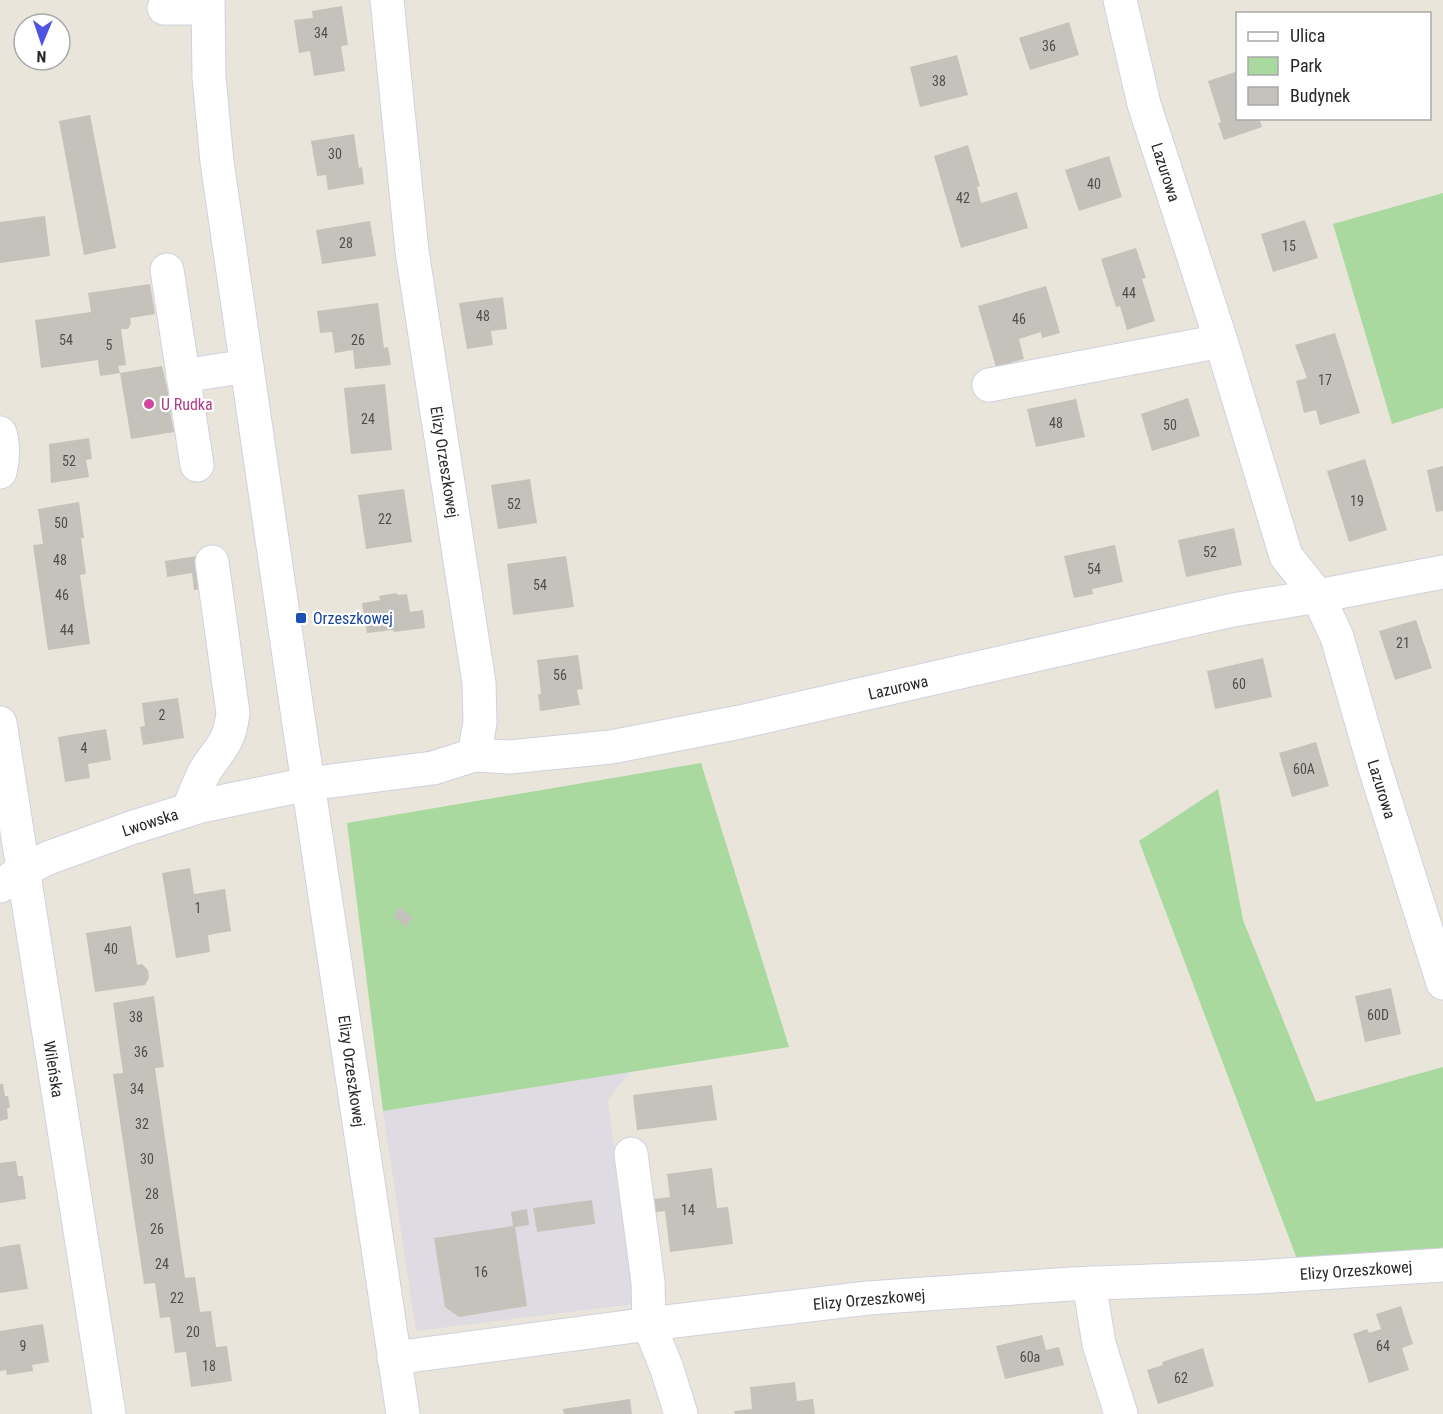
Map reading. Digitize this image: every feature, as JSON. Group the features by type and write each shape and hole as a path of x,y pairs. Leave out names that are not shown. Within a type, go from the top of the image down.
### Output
{"street":[{"name":"Elizy Orzeszkowej","path":"387,0 412,251 479,683 480,723 474,755"},
{"name":"Lazurowa","path":"1120,0 1144,104 1221,341 1286,556 1318,596 1337,637 1374,765 1443,983"},
{"name":"Elizy Orzeszkowej","path":"208,4 209,77 215,142 308,784 403,1414"},
{"path":"164,8 208,4"},
{"path":"167,270 197,465"},
{"path":"989,385 1221,341"},
{"path":"183,376 248,366"},
{"path":"0,433 3,452 0,472"},
{"path":"188,810 205,772 224,747 231,732 233,713 212,562"},
{"name":"Lazurowa","path":"474,755 509,757 611,747 728,725 1233,610 1443,572"},
{"name":"Wileńska","path":"0,723 11,878 109,1414"},
{"path":"308,784 433,768 474,755"},
{"name":"Lwowska","path":"11,878 48,858 131,828 188,810 308,784"},
{"path":"631,1154 648,1282 649,1324 667,1369 681,1414"},
{"name":"Elizy Orzeszkowej","path":"394,1358 868,1298 1089,1283 1256,1277 1443,1265"},
{"path":"1089,1283 1100,1344 1121,1414"}],"shaded area":[{"path":"630,1072 608,1100 634,1304 416,1331 383,1111"}],"green space":[{"path":"1443,193 1443,408 1392,424 1333,224"},
{"path":"701,763 789,1047 383,1111 347,823"},
{"path":"1218,789 1243,920 1316,1102 1443,1067 1443,1270 1297,1259 1139,841"}],"building":[{"path":"342,6 348,45 341,46 345,71 314,76 310,51 299,53 294,20 313,18 312,11"},
{"path":"1069,22 1079,55 1030,70 1019,38"},
{"path":"957,55 968,95 920,107 910,67"},
{"path":"1236,72 1236,120 1260,120 1262,127 1224,140 1218,123 1221,122 1208,81"},
{"path":"90,115 116,248 84,255 59,121"},
{"path":"354,134 364,184 328,190 326,175 317,176 311,141"},
{"path":"968,145 980,186 977,187 981,203 1017,192 1028,228 961,248 934,156"},
{"path":"1109,156 1122,197 1079,211 1065,170"},
{"path":"45,216 50,256 0,263 0,222"},
{"path":"1305,220 1318,258 1273,272 1261,234"},
{"path":"370,221 376,256 322,264 316,230"},
{"path":"1136,248 1146,278 1142,279 1155,321 1127,330 1120,306 1116,307 1101,259"},
{"path":"150,284 155,314 130,318 131,324 128,329 121,329 126,365 118,366 120,373 100,376 98,360 41,368 35,320 91,312 88,293"},
{"path":"1046,286 1060,333 1042,338 1041,332 1019,339 1024,359 996,367 978,306"},
{"path":"503,297 507,329 491,331 493,345 467,349 459,303"},
{"path":"378,303 384,348 388,347 391,365 355,369 353,350 335,353 332,332 320,333 317,311"},
{"path":"1335,333 1360,413 1320,425 1316,410 1304,413 1296,381 1307,378 1295,345"},
{"name":"U Rudka","path":"162,366 169,397 172,397 174,412 170,412 174,432 131,439 120,373"},
{"path":"385,384 392,450 351,454 344,388"},
{"path":"1188,398 1200,436 1152,451 1141,414"},
{"path":"1076,399 1085,437 1036,447 1027,409"},
{"path":"89,438 92,459 86,460 89,477 51,483 49,444"},
{"path":"1365,459 1387,530 1349,542 1327,471"},
{"path":"1443,466 1443,511 1436,512 1427,470"},
{"path":"530,479 537,523 498,529 491,485"},
{"path":"404,489 412,542 366,549 358,495"},
{"path":"79,502 86,574 80,575 90,644 48,650 33,545 43,544 38,509"},
{"path":"1234,528 1242,565 1186,577 1178,540"},
{"path":"1115,545 1123,582 1092,589 1093,594 1074,598 1064,556"},
{"path":"197,556 202,589 194,590 192,573 167,577 165,561"},
{"path":"566,556 574,607 513,615 507,564"},
{"path":"397,593 397,595 407,594 410,612 423,610 425,628 367,633 362,603 380,600 379,596"},
{"path":"1416,620 1432,668 1395,680 1379,631"},
{"path":"578,655 583,689 577,690 580,705 540,711 538,694 541,694 537,660"},
{"path":"1263,658 1272,697 1215,709 1207,671"},
{"path":"178,698 184,738 143,745 140,727 145,726 142,703"},
{"path":"106,729 111,760 88,764 90,778 65,782 58,737"},
{"path":"1316,742 1329,786 1292,797 1279,753"},
{"path":"190,868 194,894 225,889 231,931 208,935 210,952 176,958 162,873"},
{"path":"400,907 413,918 406,927 393,916"},
{"path":"131,926 137,965 142,964 148,970 149,978 145,985 95,992 86,933"},
{"path":"1391,988 1401,1034 1365,1042 1355,996"},
{"path":"154,996 164,1067 155,1068 185,1278 195,1277 200,1312 211,1311 216,1347 227,1346 232,1381 191,1387 186,1352 175,1353 170,1317 160,1318 155,1283 144,1284 113,1074 123,1073 113,1003"},
{"path":"0,1084 3,1084 5,1096 8,1096 10,1108 7,1108 8,1119 0,1121"},
{"path":"712,1085 717,1120 637,1130 633,1095"},
{"path":"16,1161 18,1176 23,1176 26,1199 0,1203 0,1163"},
{"path":"712,1168 717,1208 728,1207 733,1244 670,1252 665,1211 648,1213 646,1200 670,1197 667,1174"},
{"path":"592,1200 595,1224 537,1232 533,1208"},
{"path":"527,1209 529,1225 515,1227 527,1306 459,1317 445,1307 434,1238 513,1226 511,1212"},
{"path":"20,1244 28,1289 0,1293 0,1247"},
{"path":"1401,1306 1413,1344 1402,1348 1409,1370 1369,1383 1353,1334 1367,1329 1369,1333 1381,1329 1376,1314"},
{"path":"43,1324 49,1362 32,1365 33,1371 7,1375 6,1370 0,1371 0,1331"},
{"path":"1042,1335 1046,1350 1059,1347 1064,1365 1005,1379 996,1346"},
{"path":"1203,1348 1214,1386 1158,1404 1147,1370 1163,1365 1162,1362"},
{"path":"795,1382 797,1401 813,1399 815,1414 735,1414 734,1411 752,1409 750,1387"},
{"path":"630,1399 632,1414 564,1414 563,1409"}],"place":[{"name":"U Rudka","path":"149,404"},
{"name":"Orzeszkowej","path":"301,618"}]}
